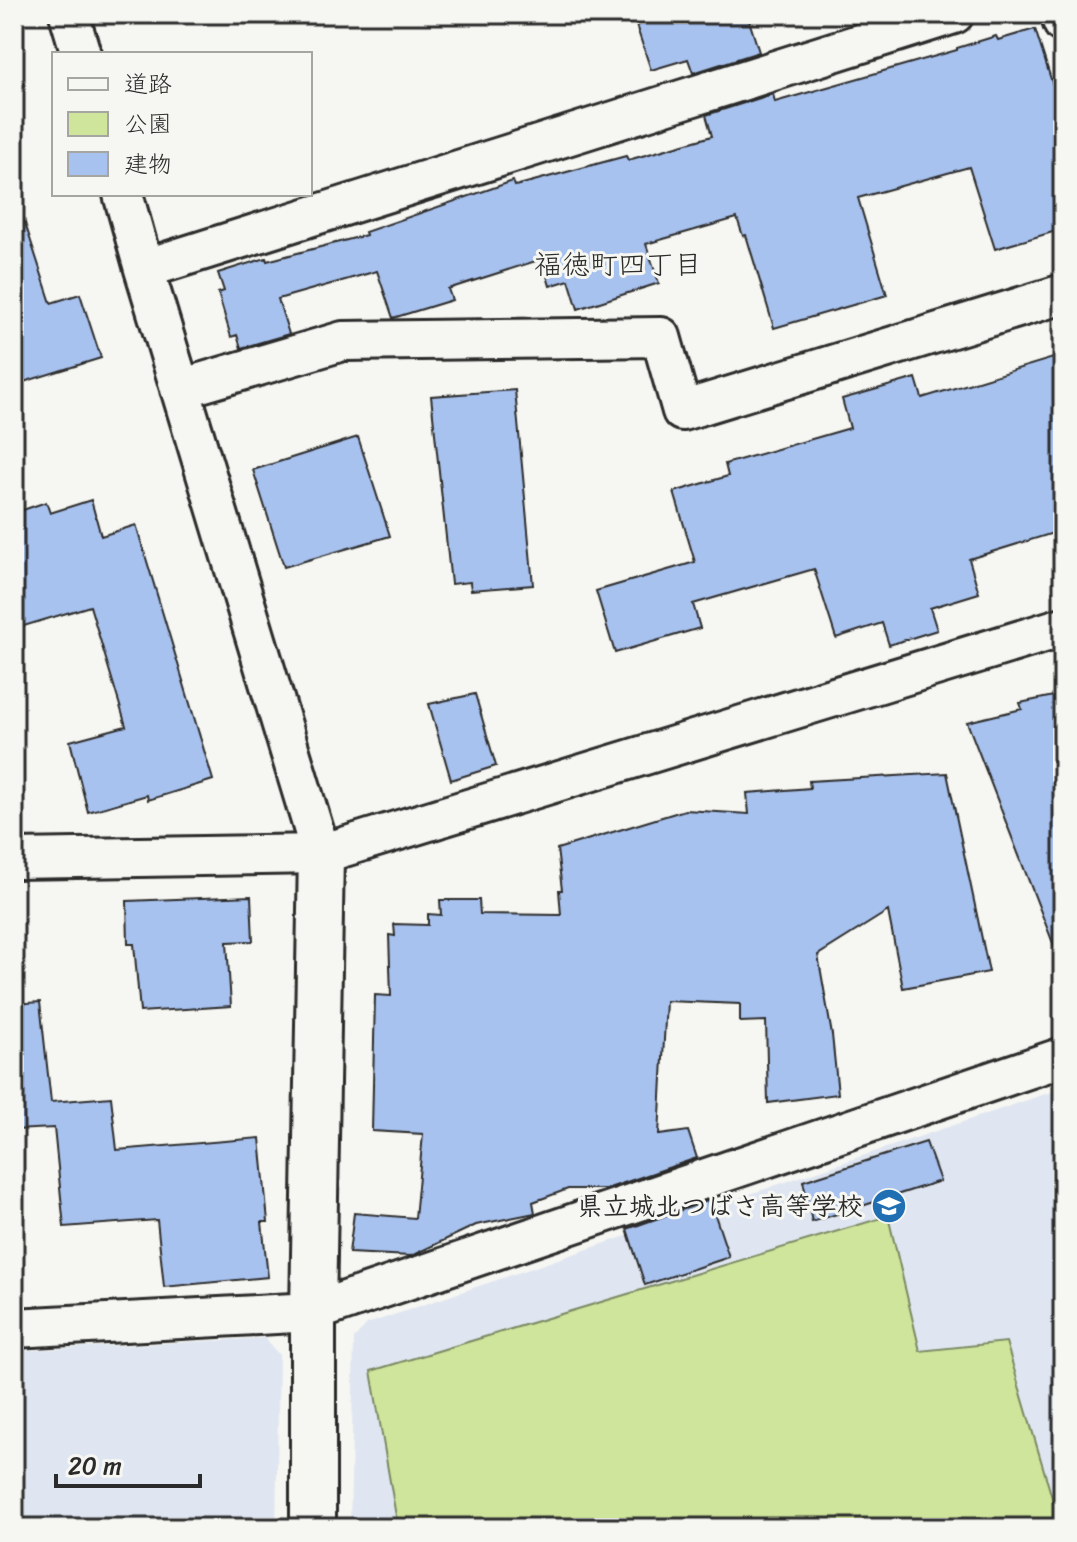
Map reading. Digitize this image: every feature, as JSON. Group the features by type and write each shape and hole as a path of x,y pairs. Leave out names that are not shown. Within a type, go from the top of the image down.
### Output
{"street":[{"path":"69,14 80,52"},
{"path":"144,269 954,14"},
{"path":"1060,14 1063,23"},
{"path":"124,196 321,854 313,1312 313,1528"},
{"path":"180,389 343,341 661,337 682,411 1063,294"},
{"path":"14,859 321,854 1063,627"},
{"path":"14,1328 313,1312 1063,1057"}],"shaded area":[{"name":"県立城北つばさ高等学校","path":"1063,1088 1063,1528 350,1528 354,1339 367,1324"},
{"path":"264,1338 279,1355 276,1528 14,1528 14,1351"}],"green space":[{"name":"県立城北つばさ高等学校","path":"888,1216 920,1351 1006,1342 1061,1528 398,1528 371,1371"}],"building":[{"path":"652,14 747,14 759,52 693,73 688,59 651,70 636,25 654,20"},
{"path":"1035,29 1063,117 1063,229 995,249 969,167 858,198 887,295 774,328 746,235 743,236 737,218 646,244 659,283 578,309 569,280 550,286 542,259 448,289 452,300 393,318 377,271 278,299 289,334 241,348 237,335 231,337 218,293 224,291 218,273 266,258 267,261 366,235 365,232 513,181 515,186 626,156 628,160 712,136 706,115 773,94 775,102 996,36 998,40"},
{"path":"22,214 51,303 80,294 101,358 14,385 14,215"},
{"path":"1063,355 1063,530 969,559 979,593 930,608 937,630 889,645 882,623 836,638 814,569 693,604 700,628 615,653 596,591 695,562 674,492 728,476 725,464 850,428 842,399 916,378 922,398"},
{"path":"515,390 533,585 471,590 470,582 451,584 431,396"},
{"path":"358,437 390,536 284,567 253,470"},
{"path":"91,500 101,536 136,525 213,780 148,800 147,795 88,812 70,741 126,726 90,606 14,629 14,513 46,502 50,513"},
{"path":"475,694 496,766 451,780 429,704"},
{"path":"1063,694 1063,961 1060,961 967,722 1022,709 1020,703"},
{"path":"947,773 989,972 903,988 888,911 818,955 832,1035 838,1094 768,1103 766,1021 740,1022 740,1004 666,1001 659,1135 688,1131 697,1158 606,1189 568,1189 533,1202 535,1213 476,1225 411,1256 349,1253 354,1213 415,1218 423,1134 372,1131 375,995 391,996 389,935 395,936 394,924 428,925 428,914 441,915 440,900 479,900 480,914 561,915 559,890 562,890 557,849 685,810 749,814 747,793 810,788 809,781"},
{"path":"251,896 253,941 227,942 231,1006 140,1012 134,944 128,944 127,901"},
{"path":"40,1002 51,1102 111,1097 117,1150 260,1138 268,1222 262,1222 268,1277 164,1287 157,1220 64,1227 54,1128 14,1130 14,1004"},
{"path":"926,1142 940,1181 812,1222 803,1181"},
{"path":"710,1200 729,1257 645,1285 627,1229"}],"place":[{"name":"県立城北つばさ高等学校","path":"889,1206"}],"district":[{"name":"福徳町四丁目","path":"618,264"}]}
